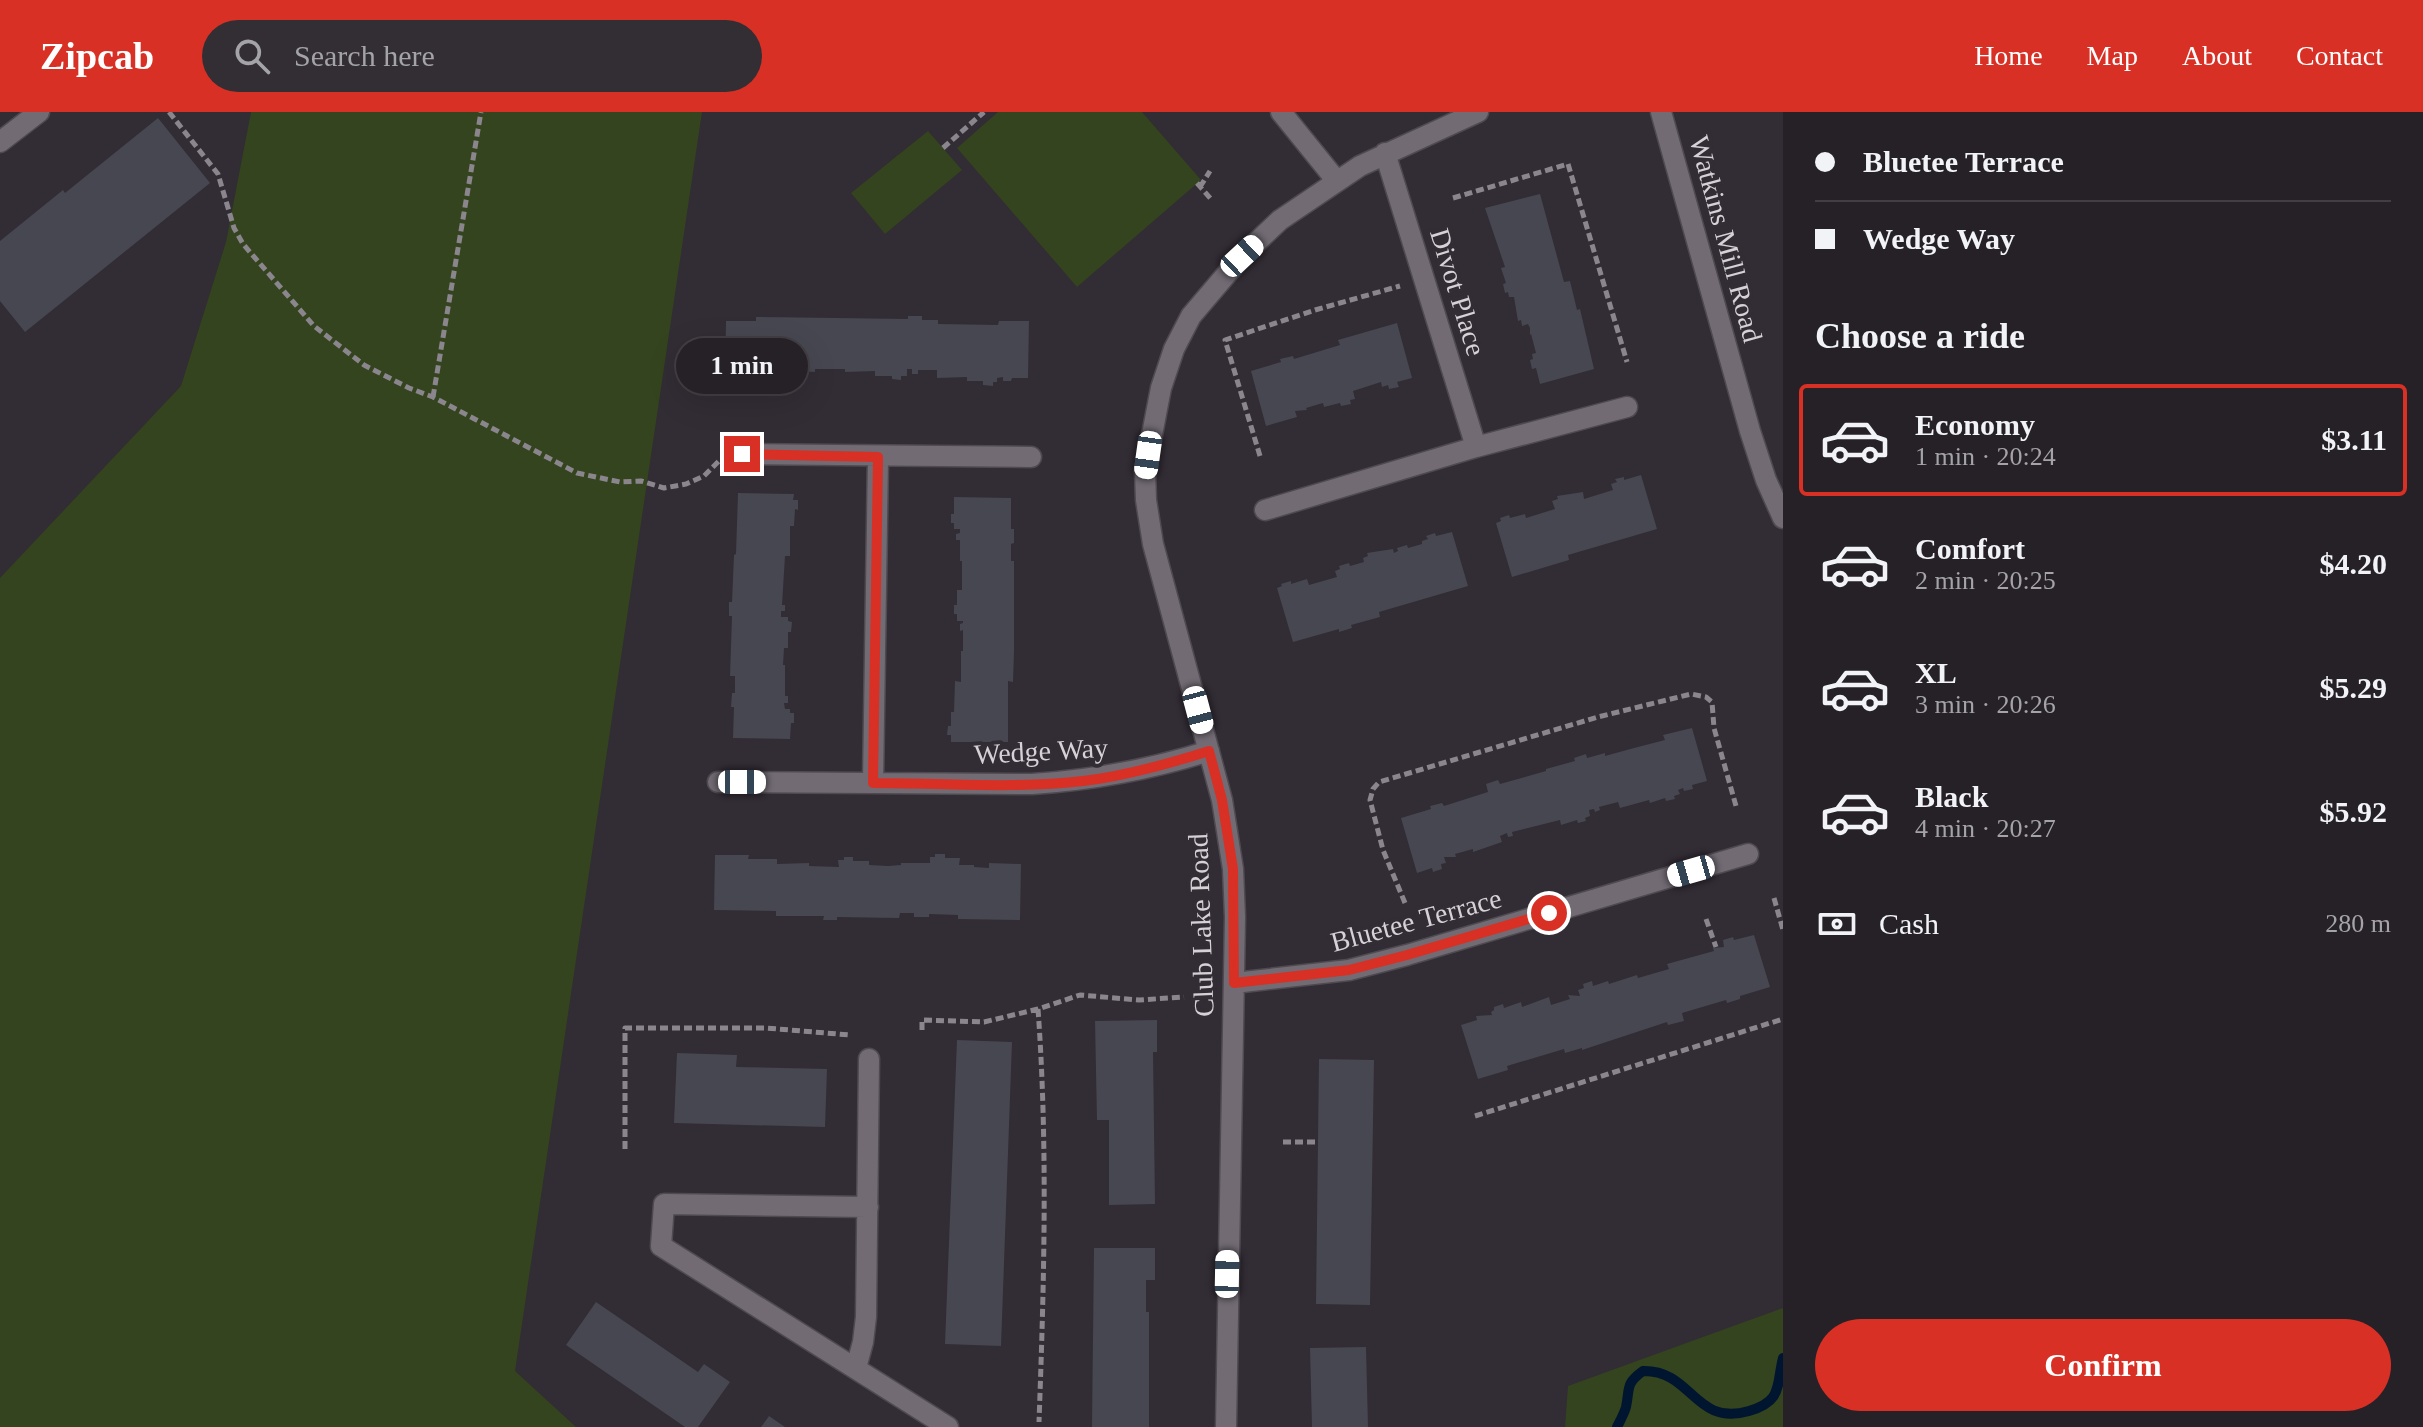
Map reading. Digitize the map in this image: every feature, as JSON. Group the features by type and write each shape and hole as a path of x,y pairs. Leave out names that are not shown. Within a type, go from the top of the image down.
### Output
{"street":[{"path":"0,142 39,112"},
{"name":"Club Lake Road","path":"1226,1427 1234,983 1233,869 1222,800 1153,544 1146,500 1147,460 1161,388 1174,349 1191,316 1217,284 1280,220 1336,180 1385,153 1478,112"},
{"name":"Watkins Mill Road","path":"1661,112 1750,431 1766,480 1783,518"},
{"path":"1286,114 1336,180"},
{"name":"Divot Place","path":"1385,153 1476,447"},
{"path":"1265,510 1476,447 1627,407"},
{"path":"742,454 1031,457"},
{"path":"873,783 878,457"},
{"name":"Wedge Way","path":"718,782 1032,784 1082,781 1129,773 1209,751"},
{"name":"Bluetee Terrace","path":"1234,983 1349,970 1378,963 1748,854"},
{"path":"856,1368 866,1317 869,1059"},
{"path":"868,1207 664,1204 661,1246 948,1427"}],"path":[{"path":"169,112 218,174 234,228 243,244 314,326 364,365 433,397 577,473 620,482 641,481 664,488 686,484 709,471"},
{"path":"433,397 481,112"},
{"path":"943,148 984,112"},
{"path":"1453,198 1568,164 1627,362"},
{"path":"1210,171 1198,185 1211,199"},
{"path":"1260,456 1225,340 1424,278"},
{"path":"1405,903 1383,850 1370,800 1379,782 1427,767 1598,717 1691,694 1706,697 1712,702 1714,728 1736,806"},
{"path":"1774,898 1783,930"},
{"path":"1706,919 1716,947"},
{"path":"922,1030 922,1020 984,1022 1080,995 1139,1000 1184,997"},
{"path":"1038,1009 1043,1073 1043,1329 1039,1422"},
{"path":"1475,1116 1783,1019"},
{"path":"625,1149 625,1028 766,1028 850,1035"},
{"path":"1283,1142 1318,1142"}],"green space":[{"path":"251,112 702,112 515,1371 576,1427 0,1427 0,578 181,386 226,242"},
{"path":"998,112 1142,112 1201,180 1077,287 957,148"},
{"path":"928,131 962,170 885,234 851,193"},
{"path":"1783,1308 1783,1427 1565,1427 1568,1386"}],"building":[{"path":"158,118 210,183 25,332 0,301 0,241"},
{"path":"1540,194 1564,282 1570,281 1577,310 1580,309 1594,369 1540,384 1536,368 1532,369 1530,360 1536,353 1530,328 1528,324 1522,326 1521,320 1518,321 1514,297 1505,293 1503,284 1506,283 1501,268 1505,267 1485,208"},
{"path":"908,316 938,320 938,324 998,325 999,321 1029,321 1028,378 1003,381 1003,377 997,378 993,386 983,385 983,381 967,381 967,377 937,378 937,370 918,370 918,374 912,374 912,369 907,369 907,376 901,376 901,380 892,379 892,376 875,376 875,371 845,372 845,369 815,369 815,372 755,368 755,374 725,373 726,321 756,321 756,317 908,319"},
{"path":"1397,323 1412,378 1397,382 1399,387 1389,389 1388,385 1382,387 1381,382 1353,391 1355,399 1350,400 1351,404 1324,407 1323,403 1295,411 1297,417 1266,426 1251,371 1281,362 1280,359 1293,356 1294,359 1340,345 1338,340"},
{"path":"1641,475 1657,529 1568,555 1569,560 1512,577 1496,523 1501,521 1500,518 1525,514 1526,518 1555,509 1552,501 1558,499 1557,496 1583,492 1584,499 1613,490 1611,484 1617,482 1615,479"},
{"path":"738,493 794,494 793,500 798,500 794,526 790,526 790,556 785,556 782,605 785,605 785,611 781,611 781,617 788,617 788,621 792,622 791,632 788,632 788,648 784,648 783,665 785,696 788,696 785,709 794,713 790,739 733,738 734,707 731,707 735,676 730,676 732,616 729,616 729,602 732,602 736,554"},
{"path":"954,497 1011,498 1014,651 1013,682 1008,681 1008,742 951,742 951,735 947,735 951,712 954,712 955,681 961,682 963,651 960,624 963,621 957,621 957,614 954,614 957,590 962,590 962,561 960,540 956,540 960,529 954,529 954,523 951,523"},
{"path":"1452,532 1468,586 1379,612 1380,617 1351,625 1352,628 1293,642 1277,588 1281,584 1307,579 1309,585 1337,577 1335,571 1340,569 1339,566 1364,562 1367,553 1393,549 1394,553 1398,551 1397,548 1422,544 1428,539 1426,536"},
{"path":"1692,728 1707,781 1692,785 1693,789 1678,790 1680,794 1674,796 1675,799 1666,801 1665,798 1650,803 1649,800 1620,808 1618,802 1599,807 1600,810 1595,812 1594,809 1589,810 1590,816 1585,818 1586,821 1578,823 1577,820 1561,825 1560,820 1512,832 1513,836 1508,837 1507,833 1500,836 1502,842 1473,852 1473,849 1455,854 1456,857 1444,857 1446,863 1441,864 1442,869 1433,872 1432,868 1417,873 1401,818 1431,809 1430,806 1442,803 1444,806 1488,792 1486,784 1498,780 1500,784 1546,771 1586,754 1587,758 1605,753 1605,756 1665,740 1663,735"},
{"path":"935,854 960,858 959,865 974,867 989,868 989,863 1021,864 1020,920 958,919 958,915 929,914 929,917 914,917 914,913 900,913 899,918 837,917 837,920 823,920 824,916 776,916 776,911 714,910 715,855 749,855 748,859 777,859 777,864 809,863 809,866 839,867 838,860 844,860 844,857 853,857 853,861 869,861 869,865 888,866 930,863 930,857 935,857"},
{"path":"1754,935 1770,987 1727,1003 1726,1000 1682,1013 1684,1021 1668,1025 1667,1022 1582,1050 1565,1053 1564,1049 1507,1066 1508,1070 1478,1079 1461,1025 1477,1020 1476,1016 1492,1015 1494,1007 1503,1004 1504,1008 1521,1002 1522,1007 1549,997 1551,1005 1570,999 1568,995 1580,996 1578,990 1584,988 1583,984 1592,981 1593,986 1608,981 1609,984 1637,975 1638,978 1669,969 1667,964 1724,947 1723,940"},
{"path":"1157,1020 1157,1052 1153,1052 1155,1204 1109,1205 1109,1120 1097,1120 1095,1021"},
{"path":"957,1040 1012,1042 1001,1346 945,1344"},
{"path":"677,1053 737,1055 736,1067 827,1069 825,1127 674,1123"},
{"path":"1319,1059 1374,1060 1370,1305 1316,1304"},
{"path":"1094,1248 1155,1248 1155,1280 1146,1280 1149,1427 1092,1427"},
{"path":"596,1302 698,1372 704,1364 730,1382 698,1427 685,1427 566,1345"},
{"path":"1366,1347 1368,1427 1312,1427 1310,1348"},
{"path":"769,1416 785,1427 761,1427"}],"waterway":[{"path":"1617,1427 1626,1407 1631,1383 1643,1371 1660,1373 1673,1379 1704,1405 1731,1414 1760,1407 1773,1397 1783,1358"}],"route":[{"path":"742,454 878,457 873,783 1032,784 1082,781 1129,773 1209,751 1222,800 1233,869 1234,983 1349,970 1549,913"}]}
